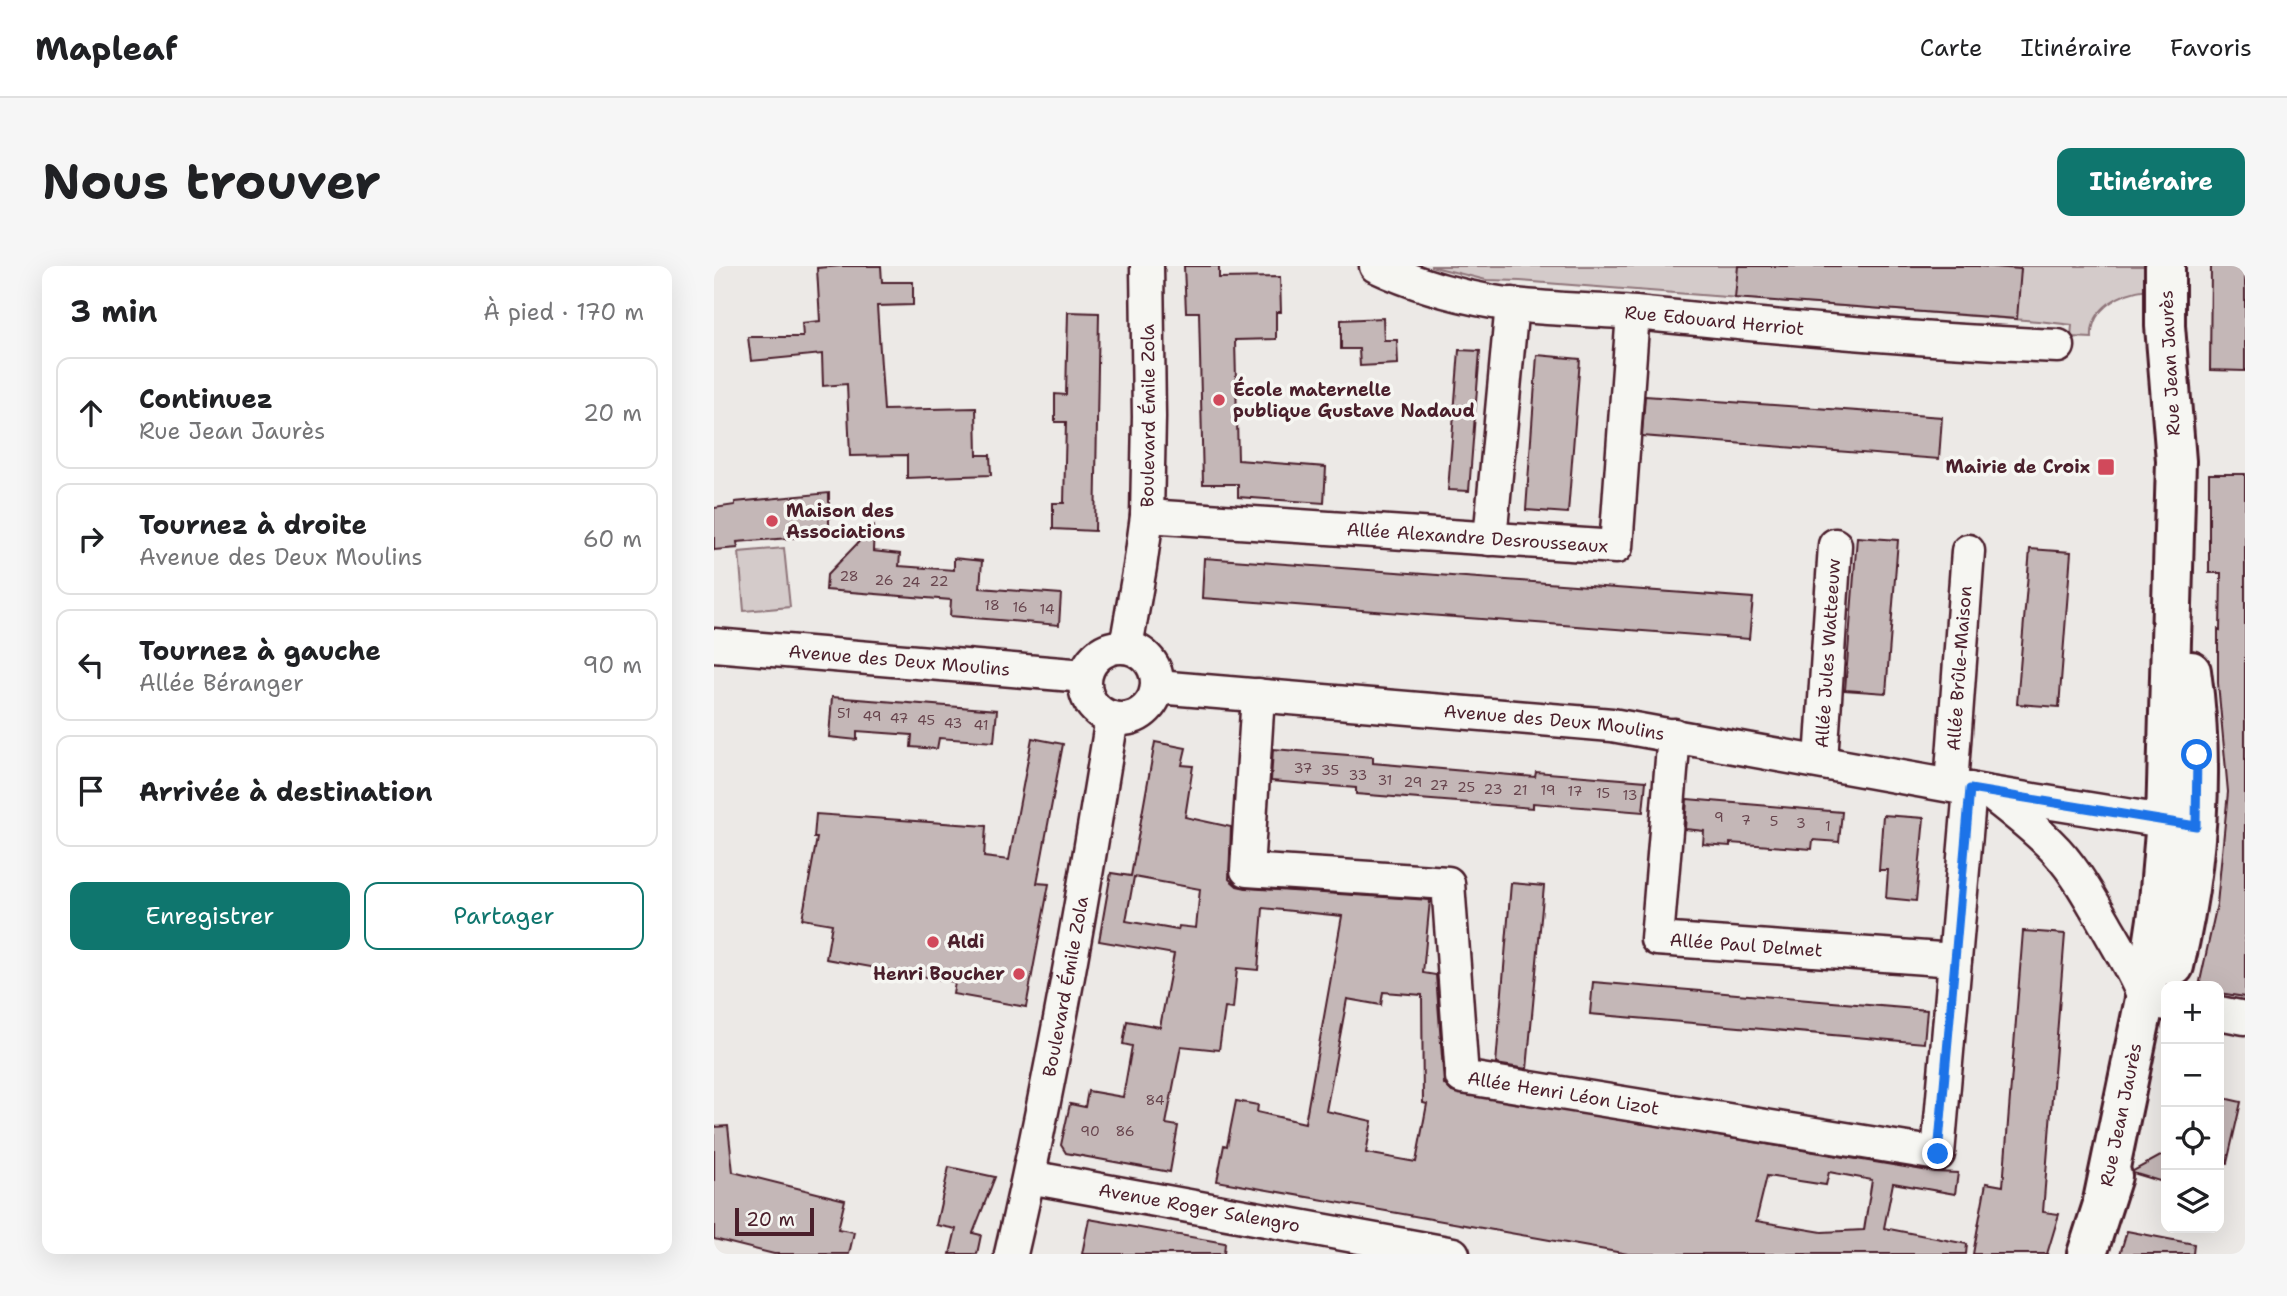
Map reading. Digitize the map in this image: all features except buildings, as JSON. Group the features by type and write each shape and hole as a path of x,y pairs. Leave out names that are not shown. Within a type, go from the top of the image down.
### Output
{"main road":[{"name":"Rue Jean Jaurès","path":"2165,266 2165,327 2176,461 2170,639 2186,910 2167,981"},
{"name":"Rue Jean Jaurès","path":"2176,461 2188,386 2190,266"},
{"name":"Rue Jean Jaurès","path":"2087,1254 2141,1090 2161,1002"}],"street":[{"name":"Boulevard Émile Zola","path":"1126,647 1147,516 1147,266"},
{"name":"Rue Edouard Herriot","path":"1376,266 1475,298 1512,304 1962,342 2059,346"},
{"path":"1490,539 1512,304"},
{"name":"Allée Alexandre Desrousseaux","path":"1147,516 1616,547 1633,313"},
{"name":"Allée Jules Watteeuw","path":"1821,761 1835,545"},
{"name":"Allée Brûle-Maison","path":"1938,1154 1970,789 1968,551"},
{"name":"Avenue des Deux Moulins","path":"714,645 1085,676"},
{"path":"1113,647 1126,647 1138,651 1151,663 1156,674 1157,687 1153,699 1142,713 1124,719 1112,718 1101,714 1092,705 1086,694 1085,676 1093,660 1102,652 1113,647"},
{"name":"Avenue des Deux Moulins","path":"1157,687 1601,723 2181,824"},
{"name":"Allée Henri Léon Lizot","path":"1258,695 1247,870 1448,883 1462,1077 1938,1154"},
{"name":"Boulevard Émile Zola","path":"1010,1254 1029,1177 1073,949 1112,718"},
{"name":"Allée Paul Delmet","path":"1674,735 1657,939 1955,960"},
{"name":"Avenue des Deux Moulins","path":"1970,789 2035,829 2066,861 2080,880 2137,980 2161,997"},
{"path":"2224,1014 2245,1018"},
{"name":"Avenue Roger Salengro","path":"1029,1177 1453,1254"}],"shaded area":[{"path":"1430,266 2149,266 2148,289 2109,303 2096,318 2092,338 2071,337 2072,325 2038,321 1486,280"},
{"path":"784,548 790,607 744,611 739,552"}],"place":[{"name":"École maternelle publique Gustave Nadaud","path":"1219,400"},
{"name":"Mairie de Croix","path":"2106,467"},
{"name":"Maison des Associations","path":"772,521"},
{"name":"Aldi","path":"933,942"},
{"name":"Henri Boucher","path":"1019,974"}],"route":[{"path":"1938,1154 1970,789 2196,826 2197,755"}]}
